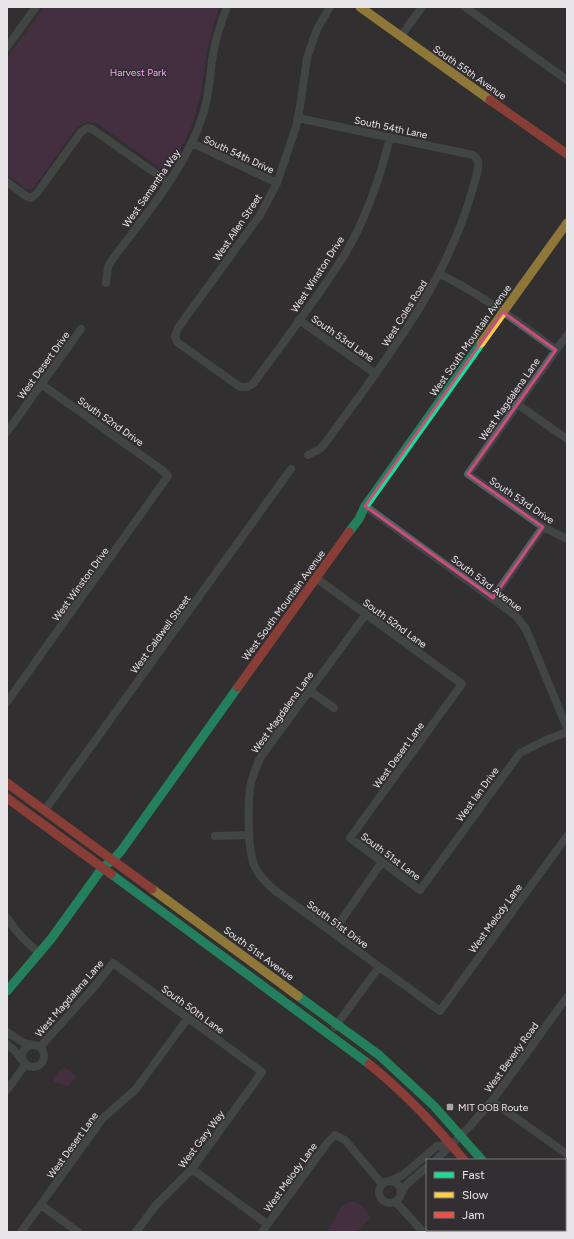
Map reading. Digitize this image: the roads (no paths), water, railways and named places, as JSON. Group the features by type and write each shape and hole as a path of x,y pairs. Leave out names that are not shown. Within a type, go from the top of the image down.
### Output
{"street":[{"path":"7,47 36,7"},
{"name":"West Samantha Way","path":"106,283 108,267 112,260 168,182 192,143 204,113 208,97 217,38 227,7"},
{"name":"West Allen Street","path":"247,387 240,387 177,342 175,336 178,328 260,215 277,183 291,144 298,118 307,58 317,29 330,7"},
{"name":"South 55th Avenue","path":"360,7 567,154"},
{"path":"401,36 422,7"},
{"path":"465,7 567,80"},
{"name":"South 54th Lane","path":"298,118 473,155 477,158"},
{"path":"7,182 31,198 37,193 81,132 87,128 92,129 168,182"},
{"name":"West Winston Drive","path":"247,387 253,384 300,320 345,253 358,229 380,176 390,137"},
{"name":"South 54th Drive","path":"192,143 277,183"},
{"name":"West Coles Road","path":"308,455 320,449 326,442 376,374 412,322 440,274 452,248 470,200 479,165 477,158"},
{"name":"West South Mountain Avenue","path":"7,991 40,953 103,867 113,860 359,519 365,506 567,222"},
{"path":"440,274 463,286 503,312 556,350"},
{"name":"South 53rd Lane","path":"300,320 376,374"},
{"name":"West Desert Drive","path":"7,432 81,329"},
{"name":"West Magdalena Lane","path":"468,474 567,335"},
{"name":"South 52nd Drive","path":"41,384 162,470 168,476"},
{"path":"517,404 567,439"},
{"name":"West Caldwell Street","path":"45,810 290,469"},
{"name":"South 53rd Drive","path":"468,474 543,527 567,539"},
{"name":"West Winston Drive","path":"7,702 168,476"},
{"name":"South 53rd Avenue","path":"365,506 516,616 526,628 567,728"},
{"path":"492,598 543,527"},
{"name":"South 52nd Lane","path":"316,578 462,684"},
{"name":"West Magdalena Lane","path":"249,835 250,787 260,758 366,614"},
{"name":"West Desert Lane","path":"350,838 462,684"},
{"path":"310,691 334,708"},
{"name":"West Ian Drive","path":"420,890 520,753 546,740 567,732"},
{"name":"South 51st Avenue","path":"7,783 379,1055 434,1106 481,1159"},
{"path":"7,798 361,1056 428,1117 463,1159"},
{"path":"215,836 249,835"},
{"name":"South 51st Drive","path":"249,835 254,866 261,878 277,892 440,1011"},
{"name":"West Melody Lane","path":"440,1011 567,836"},
{"name":"South 51st Lane","path":"350,838 420,890"},
{"path":"333,932 382,862"},
{"path":"7,918 27,944 40,953"},
{"name":"West Magdalena Lane","path":"7,1090 24,1063 23,1051 27,1047 36,1046 94,987 113,963"},
{"name":"South 50th Lane","path":"113,963 262,1072"},
{"path":"330,1034 379,967"},
{"name":"West Beverly Road","path":"437,1159 492,1101 567,997"},
{"name":"West Desert Lane","path":"21,1232 103,1118 135,1090 188,1018"},
{"path":"7,1032 24,1043 36,1046"},
{"path":"7,1044 16,1052 24,1063"},
{"name":"West Magdalena Lane","path":"24,1063 31,1068 35,1068 43,1062 44,1052 36,1046"},
{"name":"West Gary Way","path":"136,1232 156,1205 192,1169 262,1072"},
{"path":"492,1101 567,1154"},
{"name":"West Melody Lane","path":"262,1232 328,1142 335,1135 345,1140 386,1182"},
{"name":"West Beverly Road","path":"386,1182 403,1175 437,1146 451,1144"},
{"path":"401,1194 398,1185 386,1182 378,1191 380,1199 388,1204 396,1202 408,1184 426,1168"},
{"path":"192,1169 268,1224"},
{"path":"396,1202 423,1232"},
{"path":"41,1205 78,1232"}],"place":[{"name":"MIT OOB Route","path":"450,1107"}],"park label":[{"name":"Harvest Park","path":"138,72"}]}
